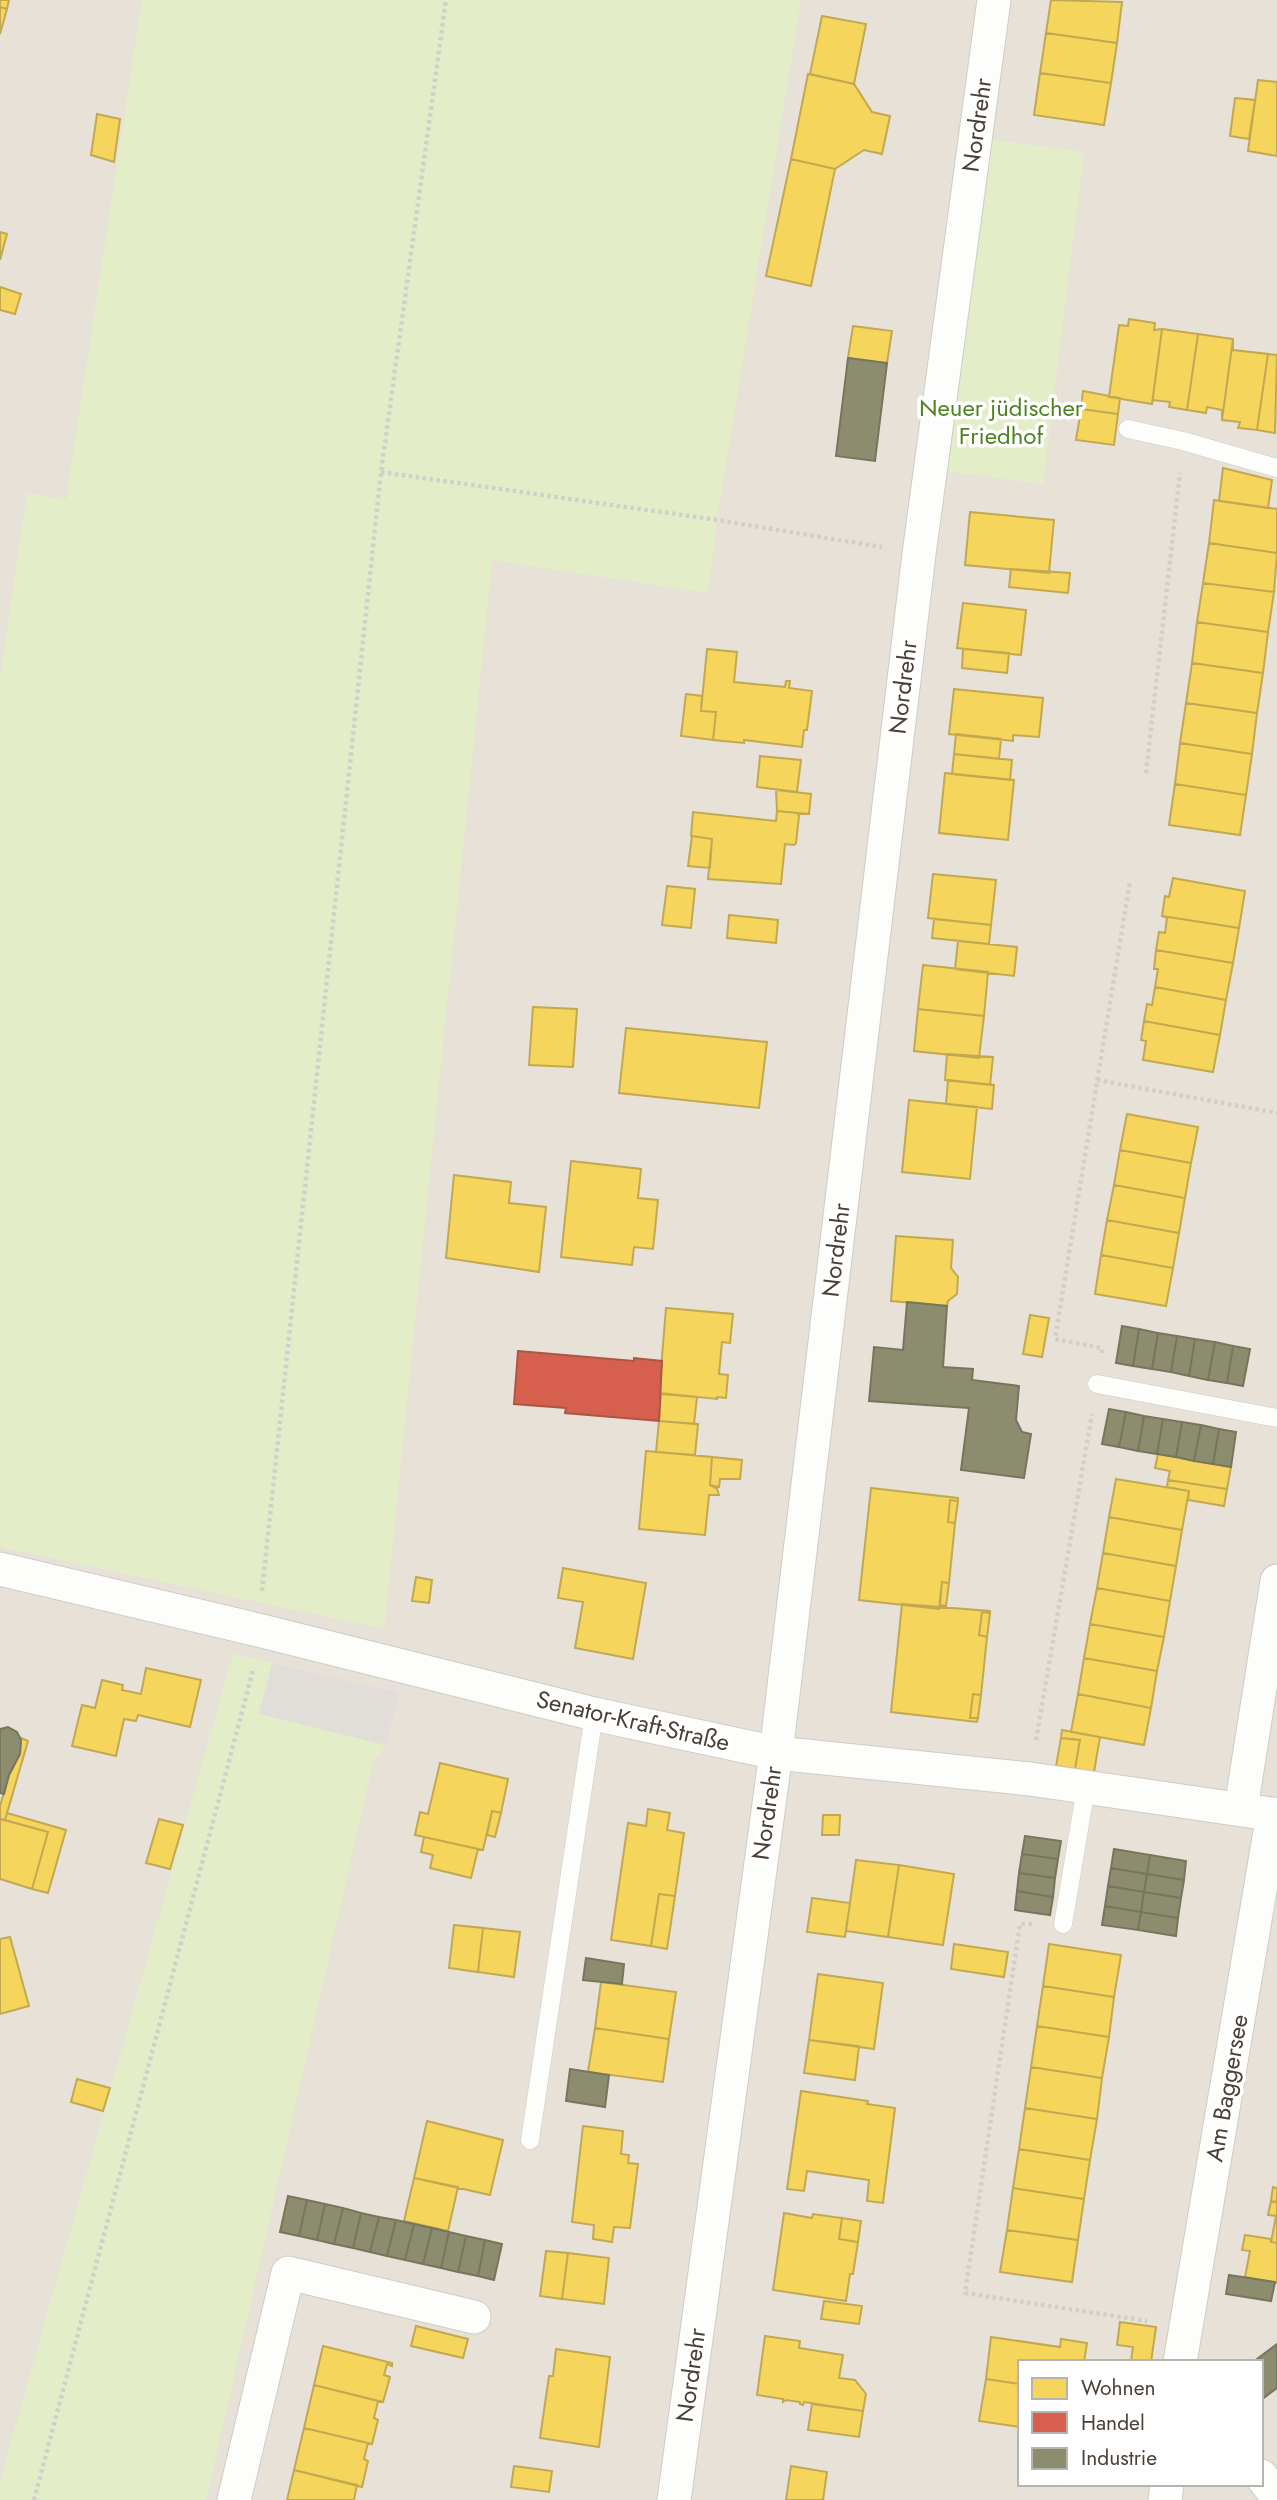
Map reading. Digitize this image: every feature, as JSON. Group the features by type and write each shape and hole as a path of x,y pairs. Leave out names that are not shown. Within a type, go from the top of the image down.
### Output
{"street":[{"name":"Nordrehr","path":"674,2500 776,1753 919,554 994,0"},
{"name":"Senator-Kraft-Straße","path":"0,1569 594,1714 776,1753 1030,1779 1264,1813"},
{"name":"Am Baggersee","path":"1180,2360 1264,1813 1277,1581"},
{"path":"234,2500 288,2273 474,2317"},
{"path":"1263,2478 1277,2496"}],"lane":[{"path":"1128,429 1183,441 1277,468"},
{"path":"1097,1384 1277,1418"},
{"path":"530,2140 594,1714"},
{"path":"1063,1924 1086,1788"}],"path":[{"path":"34,2500 260,1631 381,472 446,0"},
{"path":"1146,773 1183,441"},
{"path":"381,472 717,520 919,554"},
{"path":"1030,1779 1102,1348 1055,1339 1130,881"},
{"path":"1097,1080 1277,1113"},
{"path":"1063,1924 1020,1924 965,2293 1186,2327"}],"shaded area":[{"path":"0,0 1277,0 1277,2500 0,2500"},
{"path":"272,1663 399,1693 386,1745 259,1714"}],"green space":[{"path":"142,0 801,0 717,520 708,593 492,560 384,1629 0,1547 0,679 27,493 66,500"},
{"name":"Neuer jüdischer Friedhof","path":"987,139 1084,152 1043,484 945,471"},
{"path":"233,1654 272,1663 259,1714 386,1745 373,1762 206,2500 0,2500 0,2481"}],"building: Wohnen":[{"path":"0,0 9,0 7,9 0,7"},
{"path":"1051,0 1122,2 1117,43 1046,33"},
{"path":"0,7 7,9 0,34"},
{"path":"822,16 866,24 854,84 810,74"},
{"path":"1046,33 1117,43 1111,83 1040,73"},
{"path":"1040,73 1111,83 1104,125 1034,115"},
{"path":"808,74 854,84 872,112 890,116 882,154 864,150 835,169 791,159"},
{"path":"1258,80 1277,82 1277,156 1248,151"},
{"path":"1235,98 1255,100 1249,139 1230,136"},
{"path":"97,114 120,119 114,162 91,155"},
{"path":"791,159 835,169 811,286 766,276"},
{"path":"0,232 7,234 0,260"},
{"path":"0,287 21,294 15,314 0,310"},
{"path":"1129,319 1155,323 1154,330 1162,329 1152,404 1109,397 1119,325 1128,326"},
{"path":"853,326 892,331 887,363 848,358"},
{"path":"1162,329 1198,334 1187,410 1169,407 1170,402 1153,400 1152,404"},
{"path":"1198,334 1233,339 1222,420 1222,410 1207,407 1206,413 1187,410"},
{"path":"1233,339 1233,350 1268,354 1257,430 1238,428 1240,422 1222,420"},
{"path":"1268,354 1277,355 1275,433 1257,430"},
{"path":"1083,391 1120,398 1118,414 1081,409"},
{"path":"1081,409 1118,414 1114,445 1076,440"},
{"path":"1223,468 1272,480 1268,508 1219,501"},
{"path":"1214,500 1277,509 1277,553 1209,543"},
{"path":"970,512 1054,520 1049,573 965,565"},
{"path":"1209,543 1277,553 1274,592 1203,583"},
{"path":"1011,569 1070,573 1068,593 1009,587"},
{"path":"1203,583 1274,592 1268,632 1197,622"},
{"path":"963,603 1026,610 1021,655 957,648"},
{"path":"1197,622 1268,632 1263,673 1192,663"},
{"path":"707,649 737,652 734,682 785,687 786,681 790,681 789,688 812,691 802,747 744,740 744,743 713,740 716,712 701,711"},
{"path":"963,649 1009,653 1007,673 962,668"},
{"path":"1192,663 1263,673 1257,713 1186,703"},
{"path":"954,689 1043,698 1039,737 1013,735 1013,741 949,734"},
{"path":"686,694 702,696 701,711 716,712 713,740 681,736"},
{"path":"1186,703 1257,713 1252,754 1180,743"},
{"path":"956,734 1001,739 999,759 954,754"},
{"path":"1180,743 1252,754 1246,795 1175,784"},
{"path":"954,754 1012,760 1010,780 952,774"},
{"path":"760,756 801,760 797,792 757,787"},
{"path":"945,773 1014,780 1008,840 939,833"},
{"path":"1175,784 1246,795 1240,835 1169,825"},
{"path":"776,790 811,794 809,814 777,811"},
{"path":"777,811 797,813 799,816 796,843 785,844 781,884 708,879 712,839 691,836 693,812 776,821"},
{"path":"692,836 712,839 710,868 688,866"},
{"path":"933,874 996,880 991,925 928,918"},
{"path":"1173,878 1245,891 1239,928 1162,916 1165,896 1169,897"},
{"path":"667,886 695,889 691,928 662,925"},
{"path":"729,915 778,920 776,943 727,938"},
{"path":"1162,916 1239,928 1233,963 1156,950 1159,932 1165,933 1167,918"},
{"path":"934,919 991,925 989,944 932,938"},
{"path":"958,941 1017,947 1014,976 955,969"},
{"path":"1156,950 1233,963 1226,1000 1155,987 1158,969 1154,969"},
{"path":"923,965 988,972 984,1016 918,1009"},
{"path":"1155,987 1226,1000 1220,1035 1144,1021 1147,1004 1152,1005"},
{"path":"533,1007 577,1009 573,1067 529,1065"},
{"path":"918,1009 984,1016 979,1058 914,1051"},
{"path":"1144,1021 1220,1035 1213,1072 1143,1060 1146,1041 1141,1040"},
{"path":"626,1028 767,1042 759,1108 619,1093"},
{"path":"947,1054 993,1057 990,1085 945,1080"},
{"path":"948,1080 994,1085 992,1109 946,1104"},
{"path":"909,1100 977,1107 970,1179 902,1172"},
{"path":"1127,1114 1198,1127 1191,1163 1120,1150"},
{"path":"1120,1150 1191,1163 1185,1198 1114,1185"},
{"path":"571,1161 641,1169 638,1198 658,1200 653,1249 634,1247 632,1265 561,1257"},
{"path":"454,1175 511,1182 509,1203 546,1207 539,1272 446,1258"},
{"path":"1114,1185 1185,1198 1179,1233 1107,1220"},
{"path":"1107,1220 1179,1233 1173,1268 1101,1255"},
{"path":"896,1236 953,1240 951,1268 958,1277 957,1294 948,1301 947,1306 891,1301"},
{"path":"1101,1255 1173,1268 1166,1306 1095,1294"},
{"path":"666,1308 733,1314 730,1343 722,1342 719,1374 728,1375 726,1398 659,1393"},
{"path":"1030,1315 1049,1318 1042,1357 1023,1354"},
{"path":"661,1394 697,1397 694,1424 659,1421"},
{"path":"659,1421 698,1424 695,1455 656,1452"},
{"path":"646,1451 712,1457 710,1485 717,1489 719,1495 709,1495 705,1535 639,1529"},
{"path":"1158,1454 1231,1467 1227,1489 1168,1480 1170,1471 1155,1468"},
{"path":"712,1457 742,1460 740,1479 720,1479 719,1487 710,1485"},
{"path":"1116,1479 1189,1491 1182,1530 1109,1517"},
{"path":"1168,1480 1227,1489 1224,1506 1188,1500 1189,1491 1167,1487"},
{"path":"871,1488 958,1498 958,1501 950,1500 948,1522 955,1523 949,1583 942,1582 939,1609 859,1600"},
{"path":"950,1500 958,1501 955,1523 948,1522"},
{"path":"1109,1517 1182,1530 1176,1566 1103,1553"},
{"path":"1103,1553 1176,1566 1170,1601 1097,1588"},
{"path":"563,1568 646,1583 633,1659 575,1648 583,1602 558,1598"},
{"path":"416,1577 432,1580 429,1603 412,1601"},
{"path":"942,1582 949,1583 946,1606 940,1605"},
{"path":"1097,1588 1170,1601 1164,1637 1090,1624"},
{"path":"902,1604 990,1611 982,1612 979,1635 987,1637 981,1695 973,1694 970,1718 978,1718 977,1722 891,1712"},
{"path":"982,1612 990,1613 987,1637 979,1635"},
{"path":"1090,1624 1164,1637 1157,1671 1084,1658"},
{"path":"1084,1658 1157,1671 1151,1708 1078,1694"},
{"path":"146,1668 201,1680 190,1727 138,1715 136,1721 124,1719 116,1756 72,1746 82,1705 95,1708 102,1680 123,1685 122,1690 141,1694"},
{"path":"973,1694 981,1695 978,1718 970,1718"},
{"path":"1078,1694 1151,1708 1144,1745 1071,1732"},
{"path":"1062,1730 1100,1737 1094,1772 1075,1769 1080,1740 1061,1738"},
{"path":"21,1738 28,1741 5,1820 0,1819 0,1806 9,1775 20,1754"},
{"path":"1061,1738 1080,1740 1075,1769 1056,1766"},
{"path":"440,1763 508,1779 501,1813 492,1811 483,1850 415,1835 420,1812 428,1814"},
{"path":"648,1809 670,1813 667,1830 684,1833 675,1896 659,1894 651,1946 611,1940 628,1823 646,1826"},
{"path":"492,1811 501,1813 495,1837 487,1835"},
{"path":"7,1813 66,1830 48,1893 32,1889 48,1832 5,1820"},
{"path":"823,1815 840,1815 839,1835 822,1835"},
{"path":"0,1819 48,1832 32,1889 0,1879"},
{"path":"159,1819 183,1825 170,1869 146,1863"},
{"path":"424,1837 478,1849 471,1878 430,1868 433,1855 421,1852"},
{"path":"856,1860 899,1865 888,1937 846,1931"},
{"path":"899,1865 954,1874 943,1945 888,1937"},
{"path":"659,1894 675,1896 667,1949 651,1946"},
{"path":"812,1898 850,1903 845,1937 807,1932"},
{"path":"454,1925 483,1928 478,1972 449,1968"},
{"path":"483,1928 520,1932 514,1977 478,1972"},
{"path":"10,1937 29,2006 0,2014 0,1939"},
{"path":"954,1944 1008,1952 1004,1977 951,1969"},
{"path":"1049,1944 1121,1955 1114,1997 1043,1986"},
{"path":"818,1974 883,1983 874,2049 809,2040"},
{"path":"601,1982 676,1992 669,2039 595,2028"},
{"path":"1043,1986 1114,1997 1109,2037 1037,2026"},
{"path":"1037,2026 1109,2037 1102,2078 1031,2067"},
{"path":"595,2028 669,2039 663,2082 588,2072"},
{"path":"809,2040 859,2046 855,2080 804,2073"},
{"path":"1031,2067 1102,2078 1097,2119 1025,2108"},
{"path":"77,2079 110,2088 103,2111 71,2102"},
{"path":"801,2091 895,2108 883,2203 867,2201 869,2180 807,2171 804,2191 787,2189"},
{"path":"1025,2108 1097,2119 1090,2160 1019,2149"},
{"path":"427,2121 503,2140 490,2195 414,2178"},
{"path":"583,2126 623,2131 621,2154 629,2155 628,2163 638,2164 630,2228 614,2227 612,2242 593,2239 594,2225 572,2222"},
{"path":"1019,2149 1090,2160 1084,2199 1013,2188"},
{"path":"414,2178 458,2187 448,2231 404,2221"},
{"path":"1273,2187 1277,2188 1277,2202 1271,2201"},
{"path":"1013,2188 1084,2199 1078,2240 1007,2230"},
{"path":"1271,2201 1277,2202 1277,2243 1271,2242 1276,2216 1268,2215"},
{"path":"784,2213 812,2218 813,2214 842,2218 839,2239 858,2242 846,2301 773,2290"},
{"path":"842,2218 861,2221 858,2242 839,2239"},
{"path":"1007,2230 1078,2240 1072,2282 1000,2272"},
{"path":"1245,2235 1271,2239 1271,2242 1277,2243 1277,2283 1245,2277 1250,2251 1242,2250"},
{"path":"546,2251 568,2253 562,2299 540,2296"},
{"path":"568,2253 609,2258 604,2304 562,2299"},
{"path":"824,2301 862,2306 859,2324 821,2319"},
{"path":"1120,2322 1156,2327 1151,2360 1131,2360 1133,2347 1117,2345"},
{"path":"416,2326 468,2339 463,2358 411,2346"},
{"path":"765,2336 800,2341 799,2348 843,2355 839,2378 855,2380 866,2394 863,2411 804,2402 803,2405 800,2402 783,2402 783,2399 757,2395"},
{"path":"991,2337 1060,2347 1061,2339 1087,2343 1084,2360 1018,2360 1018,2384 986,2379"},
{"path":"323,2346 392,2363 392,2366 387,2364 384,2375 390,2377 383,2402 314,2385"},
{"path":"556,2349 610,2357 599,2447 540,2438 549,2376 553,2376"},
{"path":"986,2379 1018,2384 1018,2427 979,2421"},
{"path":"314,2385 378,2401 374,2418 378,2420 372,2444 304,2428"},
{"path":"812,2404 863,2411 859,2437 808,2430"},
{"path":"304,2428 368,2443 364,2459 368,2461 362,2487 294,2470"},
{"path":"514,2466 552,2471 549,2492 511,2487"},
{"path":"791,2466 827,2472 823,2500 786,2500"},
{"path":"294,2470 357,2485 354,2500 287,2500"}],"building: Handel":[{"path":"518,1351 662,1361 659,1421 565,1413 566,1408 514,1404"}],"building: Industrie":[{"path":"848,358 887,363 875,461 836,456"},
{"path":"907,1302 947,1306 943,1367 973,1369 972,1380 1019,1386 1016,1420 1022,1432 1031,1434 1024,1478 961,1470 969,1408 869,1401 874,1347 903,1350"},
{"path":"1122,1326 1139,1329 1133,1366 1116,1363"},
{"path":"1139,1329 1158,1333 1152,1369 1133,1366"},
{"path":"1158,1333 1177,1336 1171,1372 1152,1369"},
{"path":"1177,1336 1195,1339 1189,1376 1171,1372"},
{"path":"1195,1339 1215,1342 1208,1380 1189,1376"},
{"path":"1215,1342 1233,1346 1227,1383 1208,1380"},
{"path":"1233,1346 1250,1349 1243,1386 1227,1383"},
{"path":"1109,1409 1126,1412 1119,1447 1102,1444"},
{"path":"1126,1412 1144,1416 1138,1451 1119,1447"},
{"path":"1144,1416 1163,1419 1157,1454 1138,1451"},
{"path":"1163,1419 1182,1422 1176,1457 1157,1454"},
{"path":"1182,1422 1201,1425 1194,1461 1176,1457"},
{"path":"1201,1425 1219,1429 1213,1464 1194,1461"},
{"path":"1219,1429 1236,1432 1231,1467 1213,1464"},
{"path":"8,1727 17,1732 21,1740 20,1754 9,1775 4,1794 0,1793 0,1729"},
{"path":"1025,1836 1061,1841 1058,1859 1022,1854"},
{"path":"1114,1849 1150,1855 1147,1874 1111,1868"},
{"path":"1022,1854 1058,1859 1055,1878 1019,1873"},
{"path":"1150,1855 1186,1861 1184,1880 1147,1874"},
{"path":"1111,1868 1147,1874 1144,1892 1108,1886"},
{"path":"1019,1873 1055,1878 1053,1897 1017,1891"},
{"path":"1147,1874 1184,1880 1181,1898 1144,1892"},
{"path":"1108,1886 1144,1892 1141,1912 1105,1906"},
{"path":"1017,1891 1053,1897 1050,1915 1015,1910"},
{"path":"1144,1892 1181,1898 1178,1918 1141,1912"},
{"path":"1105,1906 1141,1912 1138,1930 1102,1925"},
{"path":"1141,1912 1178,1918 1176,1936 1138,1930"},
{"path":"586,1958 624,1964 622,1984 583,1980"},
{"path":"570,2069 609,2075 605,2107 566,2101"},
{"path":"288,2196 307,2200 299,2236 280,2232"},
{"path":"307,2200 325,2204 317,2240 299,2236"},
{"path":"325,2204 343,2208 334,2244 317,2240"},
{"path":"343,2208 361,2213 353,2248 334,2244"},
{"path":"361,2213 379,2217 370,2252 353,2248"},
{"path":"379,2217 396,2220 387,2256 370,2252"},
{"path":"396,2220 414,2224 405,2260 387,2256"},
{"path":"414,2224 432,2228 423,2264 405,2260"},
{"path":"432,2228 449,2232 441,2268 423,2264"},
{"path":"449,2232 466,2236 458,2272 441,2268"},
{"path":"466,2236 485,2240 478,2276 458,2272"},
{"path":"485,2240 502,2244 494,2280 478,2276"},
{"path":"1229,2275 1275,2282 1271,2301 1226,2294"},
{"path":"1277,2344 1277,2388 1263,2398 1263,2360 1256,2360"}]}
